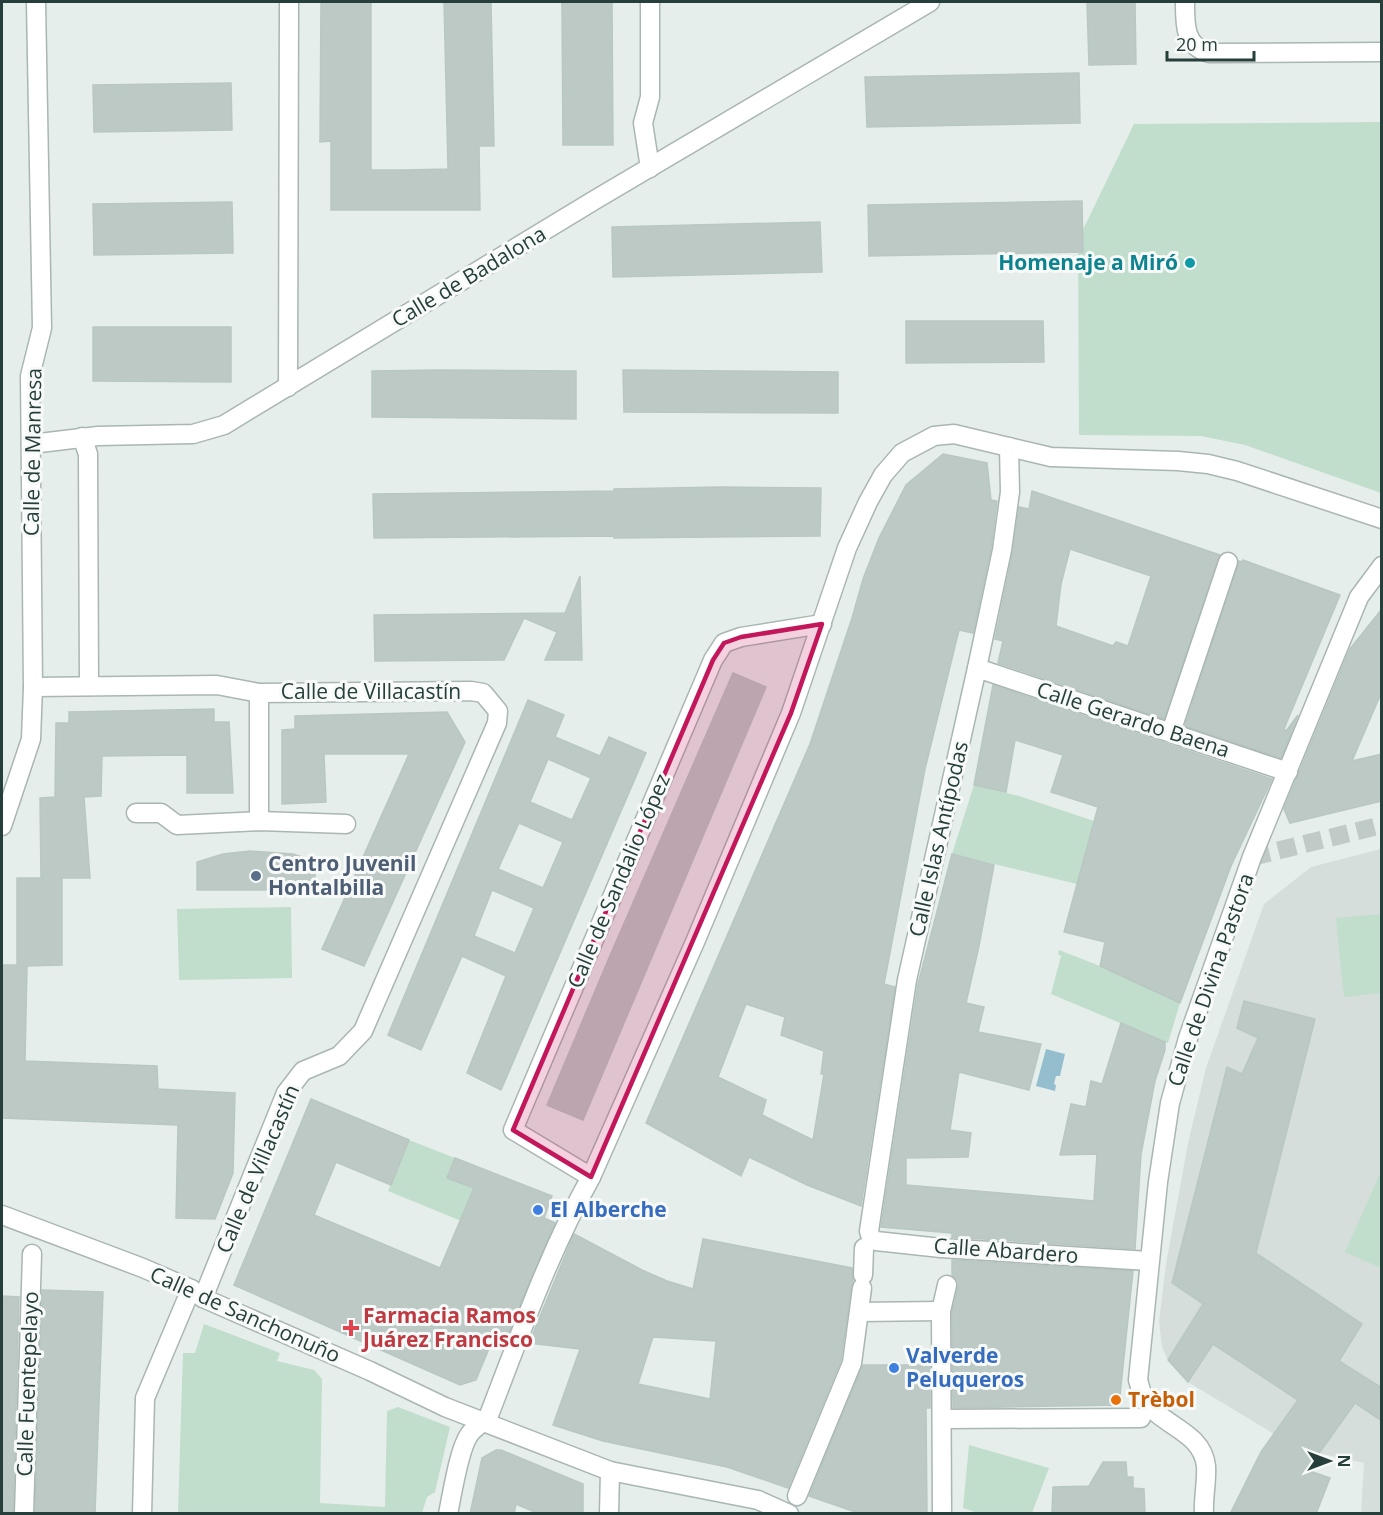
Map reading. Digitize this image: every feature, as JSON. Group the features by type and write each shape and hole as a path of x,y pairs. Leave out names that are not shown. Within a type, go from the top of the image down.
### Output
{"street":[{"name":"Calle de Manresa","path":"2,826 31,739 33,687 30,376 42,328 36,2"},
{"path":"288,387 289,2"},
{"path":"650,2 650,97 643,123 650,168"},
{"name":"Calle de Badalona","path":"31,444 82,437 193,434 224,425 930,2"},
{"path":"1185,6 1187,31 1191,42 1198,50 1209,53 1382,52"},
{"path":"448,1514 468,1435 489,1415 554,1251 591,1177 705,920 791,713 848,548 868,502 884,475 902,453 934,436 954,434 1051,457 1208,464 1238,471 1382,519"},
{"path":"82,437 88,454 89,686"},
{"name":"Calle Islas Antípodas","path":"797,1496 852,1363 867,1240 908,980 1002,550 1010,492 1009,447"},
{"path":"1171,732 1228,562"},
{"name":"Calle de Divina Pastora","path":"1204,1514 1206,1465 1200,1449 1190,1436 1159,1415 1144,1399 1138,1380 1158,1182 1170,1103 1188,1038 1252,857 1359,597 1382,566"},
{"name":"Calle de Sandalio López","path":"591,1177 513,1130 713,660 724,643 741,637 822,624"},
{"name":"Calle Gerardo Baena","path":"978,668 1288,772"},
{"name":"Calle de Villacastín","path":"33,687 217,685 259,693 471,691 483,693 498,711 497,723 363,1031 339,1056 303,1071 286,1093 197,1293"},
{"path":"259,693 259,821"},
{"path":"136,813 160,813 177,825 259,821 346,824"},
{"name":"Calle de Sanchonuño","path":"2,1215 143,1268 445,1407 610,1471 758,1500 789,1514"},
{"name":"Calle Abardero","path":"867,1240 871,1238 876,1241 908,1244 1149,1261"},
{"name":"Calle Fuentepelayo","path":"24,1514 32,1254"},
{"path":"942,1514 940,1311 947,1285"},
{"path":"142,1514 145,1398 197,1293"},
{"path":"859,1312 940,1311"},
{"path":"942,1419 1141,1418"},
{"path":"609,1514 610,1471"}],"highlighted area":[{"path":"822,624 791,713 591,1177 513,1130 713,660 724,643 741,637"}],"shaded area":[{"path":"1381,849 1381,1513 1361,1513 1364,1463 1319,1453 1274,1434 1188,1382 1168,1360 1162,1347 1159,1322 1166,1264 1188,1143 1206,1068 1264,904 1311,867"}],"green space":[{"path":"1381,122 1381,493 1245,445 1201,436 1079,435 1078,240 1134,124"},
{"path":"974,785 1019,796 1094,821 1077,884 952,854"},
{"path":"291,907 292,978 179,980 177,909"},
{"path":"1381,914 1381,993 1344,997 1336,918"},
{"path":"1059,950 1180,1003 1168,1043 1051,994 1061,956 1058,954"},
{"path":"409,1140 455,1158 447,1178 489,1194 476,1227 388,1191"},
{"path":"1380,1174 1382,1175 1381,1268 1345,1252"},
{"path":"204,1324 280,1353 277,1361 314,1370 322,1379 320,1503 385,1507 387,1411 398,1407 450,1427 435,1492 427,1497 422,1513 178,1513 183,1353 195,1353"},
{"path":"969,1445 1049,1468 1032,1513 978,1513 963,1508"}],"water":[{"path":"1046,1049 1065,1054 1060,1076 1056,1076 1055,1091 1036,1086"}],"building":[{"path":"321,2 371,2 371,170 405,170 448,169 444,2 491,2 494,146 479,146 480,210 331,210 331,141 320,142"},
{"path":"562,2 612,2 613,145 563,145"},
{"path":"1087,2 1135,2 1136,64 1089,65"},
{"path":"1079,73 1080,123 867,127 865,77"},
{"path":"231,83 232,130 94,132 93,85"},
{"path":"1082,201 1083,252 869,256 868,205"},
{"path":"232,202 233,253 94,255 93,204"},
{"path":"820,222 822,272 613,277 612,227"},
{"path":"906,321 1043,321 1044,362 906,363"},
{"path":"93,327 231,327 231,382 93,381"},
{"path":"623,370 838,372 838,413 624,412"},
{"path":"372,371 576,371 576,419 372,417"},
{"path":"943,454 987,463 991,500 997,501 991,548 973,633 959,630 925,769 884,984 895,987 861,1206 807,1185 749,1157 741,1176 646,1123 810,744 863,579 879,538 906,485","holes":["746,1004 785,1017 781,1035 824,1051 821,1074 824,1074 813,1140 762,1115 766,1100 718,1077"]},
{"path":"821,488 820,536 374,538 373,494 614,491 614,489"},
{"path":"1032,491 1220,555 1164,719 998,663 1003,641 995,639 1013,552 1019,507 1029,509","holes":["1070,549 1151,576 1128,646 1116,642 1113,646 1056,626 1061,584"]},
{"path":"1243,560 1340,595 1284,729 1286,731 1298,715 1281,758 1185,726 1239,561"},
{"path":"580,576 582,660 545,660 557,632 524,618 504,660 375,661 374,615 565,613"},
{"path":"1382,609 1382,691 1352,761 1382,754 1382,801 1290,823 1284,809 1350,649"},
{"path":"733,673 766,687 583,1120 547,1105"},
{"path":"993,685 1272,779 1231,866 1180,1003 1100,966 1105,942 1064,932 1098,807 1051,792 1063,755 1015,740 1006,792 974,785"},
{"path":"528,700 564,715 555,737 600,756 609,737 646,753 501,1090 467,1073 506,976 462,956 421,1050 388,1035","holes":["548,759 591,778 572,820 530,802","519,823 563,842 543,888 498,869","492,890 534,908 515,953 474,936"]},
{"path":"214,709 214,722 229,722 233,793 187,793 187,755 102,756 101,796 84,797 90,878 62,878 62,965 27,966 25,1061 157,1066 158,1089 235,1093 233,1173 215,1219 176,1218 178,1125 2,1118 2,965 17,965 17,878 41,878 40,798 55,797 56,723 69,723 69,712"},
{"path":"447,712 465,742 364,966 322,949 409,754 324,754 326,802 282,804 282,730 295,729 295,716"},
{"name":"Centro Juvenil Hontalbilla","path":"250,851 293,854 315,861 315,890 197,890 197,862 223,854"},
{"path":"952,854 994,865 966,1003 984,1007 978,1032 1041,1044 1029,1090 959,1072 950,1130 971,1133 968,1157 906,1158 906,1185 1094,1201 1097,1154 1060,1155 1071,1104 1086,1107 1091,1081 1102,1084 1121,1023 1165,1042 1141,1154 1135,1249 952,1237 952,1233 881,1227 918,984"},
{"path":"1244,1001 1315,1019 1256,1253 1362,1324 1339,1361 1382,1388 1382,1421 1355,1403 1307,1470 1330,1478 1316,1514 1230,1514 1261,1452 1298,1400 1213,1344 1188,1382 1168,1360 1203,1304 1172,1283 1227,1067 1242,1074 1258,1038 1237,1028"},
{"path":"311,1099 409,1140 391,1185 336,1162 314,1215 440,1268 474,1188 447,1178 455,1158 552,1196 544,1218 555,1223 506,1340 493,1339 476,1380 460,1385 234,1285"},
{"path":"574,1234 642,1270 693,1289 703,1239 852,1268 853,1281 841,1360 788,1488 727,1467 603,1441 553,1425 580,1349 529,1343","holes":["653,1337 716,1341 710,1399 638,1384"]},
{"path":"952,1260 1133,1271 1119,1405 953,1408 952,1312 958,1281 952,1275"},
{"path":"42,1290 103,1292 95,1514 35,1514"},
{"path":"2,1296 19,1297 13,1514 2,1514"},
{"path":"863,1365 930,1365 930,1408 926,1408 927,1514 861,1514 809,1496"},
{"path":"496,1450 501,1450 583,1484 583,1514 539,1514 516,1504 514,1514 470,1514 482,1458"},
{"path":"1103,1462 1126,1462 1127,1477 1133,1477 1133,1488 1144,1489 1145,1514 1052,1514 1053,1487 1089,1486"}],"tunnel":[{"path":"1252,857 1382,825"}],"place":[{"name":"Homenaje a Miró","path":"1190,263"},
{"name":"Centro Juvenil Hontalbilla","path":"256,876"},
{"name":"El Alberche","path":"538,1210"},
{"name":"Farmacia Ramos Juárez Francisco","path":"351,1328"},
{"name":"Valverde Peluqueros","path":"894,1368"},
{"name":"Trèbol","path":"1116,1400"}]}
